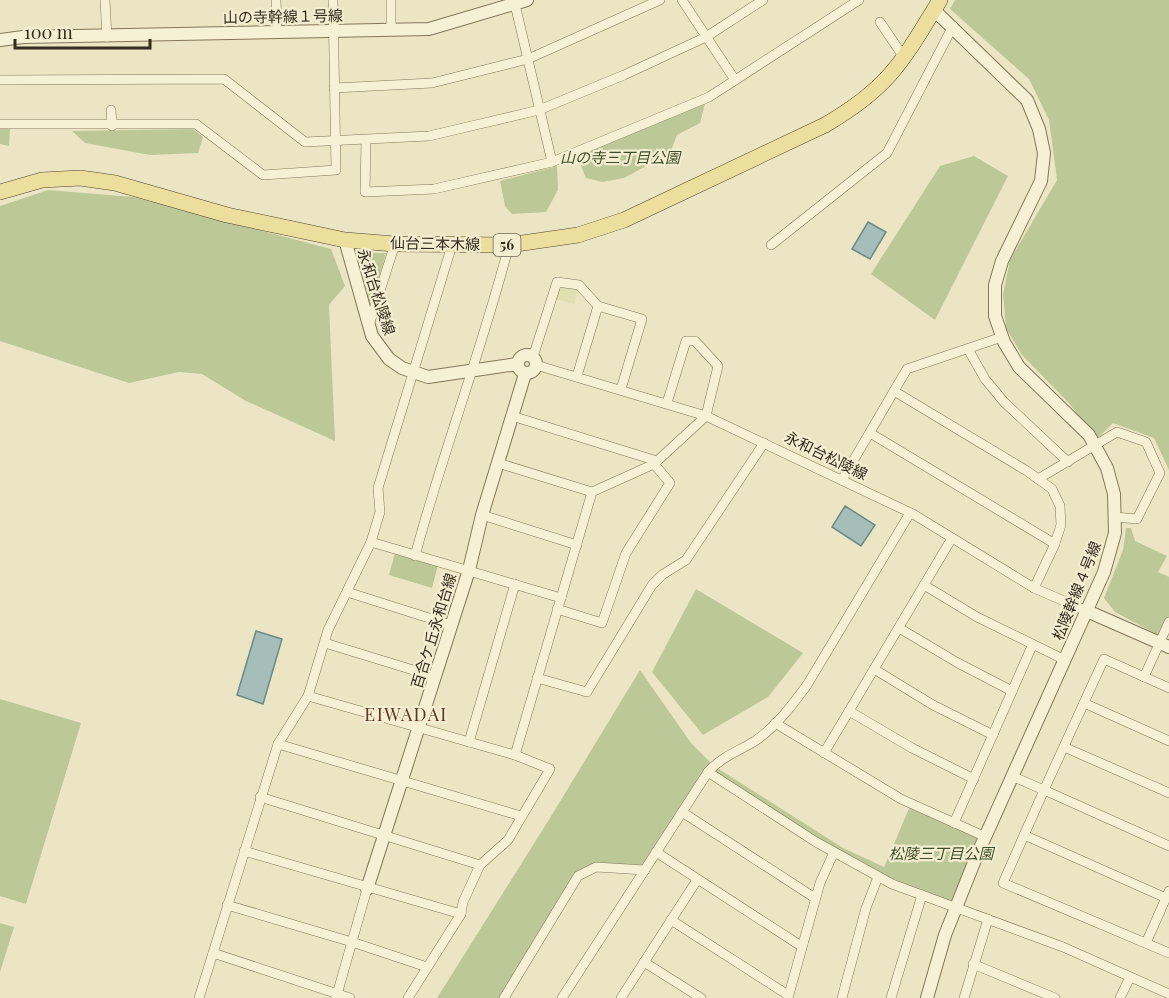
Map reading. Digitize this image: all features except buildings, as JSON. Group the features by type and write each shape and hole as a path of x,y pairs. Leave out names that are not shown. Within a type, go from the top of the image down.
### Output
{"main road":[{"name":"仙台三本木線","path":"0,192 42,180 80,178 116,183 237,217 345,240 395,244 508,245 578,235 624,220 825,125 873,94 905,59 937,5"}],"street":[{"path":"105,0 107,37"},
{"path":"276,0 277,31"},
{"path":"0,124 112,126 196,124 263,175 277,176 336,170 333,0"},
{"path":"391,0 391,29"},
{"name":"山の寺幹線１号線","path":"0,40 23,37 429,29 527,0"},
{"path":"334,88 432,83 528,59 660,0"},
{"path":"682,0 735,80"},
{"path":"0,80 224,79 305,142 429,136 539,110 624,75 706,37 763,0"},
{"path":"366,140 365,192 434,189 552,162 709,97 859,0"},
{"path":"514,3 552,162"},
{"name":"松陵幹線４号線","path":"927,998 945,935 956,907 1104,572 1115,533 1114,494 1109,477 1089,435 1019,367 1002,338 994,316 995,285 1002,261 1041,181 1044,153 1039,129 1027,100 953,26 937,5"},
{"path":"880,22 905,59"},
{"path":"771,245 886,153 953,26"},
{"path":"111,110 112,126"},
{"name":"永和台松陵線","path":"345,240 369,325 378,347 388,359 414,373 428,377 521,369 524,355 577,376 706,416 910,513 1034,588 1087,611"},
{"path":"369,325 395,244"},
{"path":"199,998 278,744 308,696 328,630 371,542 380,512 378,488 452,245"},
{"path":"415,556 435,479 472,372 508,245"},
{"path":"535,361 557,282 579,285 598,306 642,319 621,389"},
{"path":"577,376 598,306"},
{"path":"842,480 907,369 1002,338"},
{"path":"498,463 592,492 655,462 706,416 718,366 695,341 686,341 667,403"},
{"path":"968,349 985,379 1004,402 1068,462"},
{"name":"百合ケ丘永和台線","path":"337,996 384,837 469,570 482,515 512,416 521,369"},
{"path":"894,391 1052,489 1060,506 1061,525 1055,544 1034,588"},
{"path":"512,416 655,462 670,483 626,553 602,623 557,609"},
{"path":"1038,479 1118,432 1146,442 1160,473 1137,519 1115,517"},
{"path":"870,433 1055,544"},
{"path":"537,678 587,692 652,585 662,575 686,560 764,443"},
{"path":"515,755 592,492"},
{"path":"562,998 708,772 717,762 757,740 775,723 807,685 910,513"},
{"path":"482,515 577,545"},
{"path":"824,753 952,538"},
{"path":"371,542 561,598"},
{"path":"469,742 515,584"},
{"path":"924,585 1032,646 1065,660"},
{"path":"347,592 451,625"},
{"path":"1087,611 1164,645"},
{"path":"1144,677 1164,645 1169,622"},
{"path":"899,627 958,663 1012,690"},
{"path":"325,643 436,677"},
{"path":"954,823 1032,646"},
{"path":"1169,688 1104,659 1003,882 1169,953"},
{"path":"874,669 933,705 993,735"},
{"path":"308,696 515,755 550,770 508,840 480,865 463,902 461,914 408,998"},
{"path":"1084,703 1169,741"},
{"path":"849,711 912,748 974,779"},
{"path":"775,723 901,799 986,837"},
{"path":"278,744 521,816"},
{"path":"1064,747 1169,793"},
{"path":"708,772 834,852 878,877 1063,947 1169,994"},
{"path":"1014,777 1169,846"},
{"path":"260,797 480,865"},
{"path":"682,812 815,898"},
{"path":"1024,835 1167,894 1146,943"},
{"path":"244,850 368,889 461,914"},
{"path":"656,852 801,946"},
{"path":"671,920 788,997 815,898 834,852"},
{"path":"504,998 578,876 596,867 645,870"},
{"path":"842,998 866,908 878,877"},
{"path":"621,998 697,880"},
{"path":"891,998 922,895"},
{"path":"227,905 427,967"},
{"path":"964,998 988,919"},
{"path":"213,953 337,996 350,998"},
{"path":"644,962 701,998"},
{"path":"973,964 1055,998"},
{"path":"1120,998 1130,976"}],"green space":[{"path":"955,0 1169,0 1169,470 1154,438 1113,423 1097,439 1068,402 1022,355 1006,328 1003,294 1010,260 1057,180 1049,120 1029,79 950,9"},
{"name":"山の寺三丁目公園","path":"706,100 700,123 677,135 670,153 624,178 602,182 586,178 577,156"},
{"path":"0,127 10,127 9,146 0,144"},
{"path":"193,129 203,137 198,153 150,155 85,143 72,131"},
{"path":"974,156 1008,176 935,320 871,274 940,166"},
{"path":"557,166 558,190 546,212 512,214 505,206 500,181"},
{"path":"48,190 133,197 331,249 345,286 329,305 335,441 246,401 202,374 179,372 129,383 0,341 0,206"},
{"path":"363,253 386,253 373,300 369,302 359,258"},
{"path":"562,286 578,290 574,304 555,299"},
{"path":"1126,528 1131,528 1135,541 1167,556 1158,572 1169,577 1169,622 1162,637 1115,612 1104,598 1123,550"},
{"path":"395,553 438,565 432,588 389,575"},
{"path":"696,589 803,653 768,697 703,735 652,672"},
{"name":"松陵三丁目公園","path":"640,670 691,743 714,766 843,848 884,867 911,804 986,837 956,907 892,884 709,773 645,870 596,867 578,876 504,998 437,998"},
{"path":"0,699 81,723 26,904 0,896"},
{"path":"0,923 14,927 0,972"}],"water":[{"path":"868,222 886,232 870,259 852,249"},
{"path":"845,506 875,525 861,546 832,527"},
{"path":"256,631 282,639 263,704 237,695"}],"district":[{"name":"EIWADAI","path":"406,715"}]}
